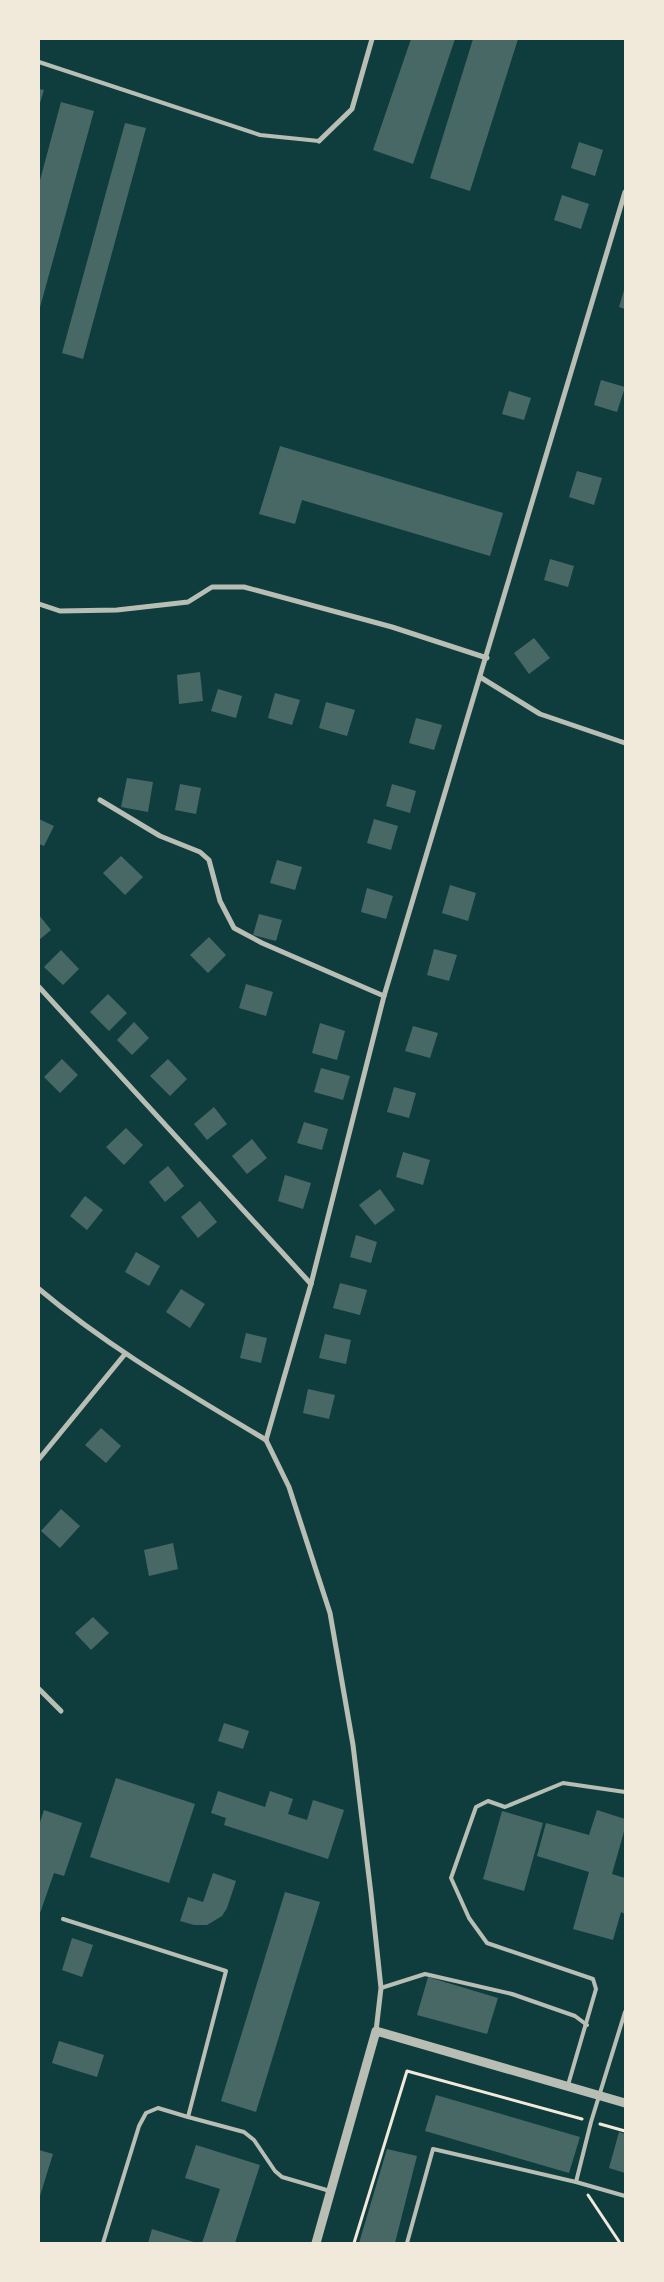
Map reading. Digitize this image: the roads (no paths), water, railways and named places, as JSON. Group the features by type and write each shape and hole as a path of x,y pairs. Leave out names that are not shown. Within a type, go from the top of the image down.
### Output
{"street":[{"path":"319,140 352,109 372,39"},
{"path":"266,1440 311,1284 384,996 625,192"},
{"path":"39,604 60,610 117,610 188,602 212,588 244,587 392,627 486,658"},
{"path":"480,677 540,714 625,743"},
{"path":"100,800 160,836 200,852 209,860 220,901 234,928 262,944 384,996"},
{"path":"39,987 311,1284"},
{"path":"39,1289 65,1311 103,1336 125,1354 266,1440 289,1487 330,1613 353,1745 381,1988 376,2031 316,2243"},
{"path":"39,1459 125,1354"},
{"path":"39,1689 61,1711"},
{"path":"376,2031 625,2104"}],"lane":[{"path":"39,62 260,135 319,140"},
{"path":"567,2087 587,2025 596,1989 593,1978 487,1943 469,1918 450,1878 476,1807 488,1801 505,1807 563,1783 625,1792"},
{"path":"63,1919 226,1971 188,2117"},
{"path":"381,1988 425,1974 512,1994 575,2016 587,2025"},
{"path":"578,2183 591,2122 625,2012"},
{"path":"103,2243 139,2126 146,2113 158,2108 244,2132 254,2140 275,2171 282,2177 331,2192"},
{"path":"407,2243 433,2149 625,2196"}]}
